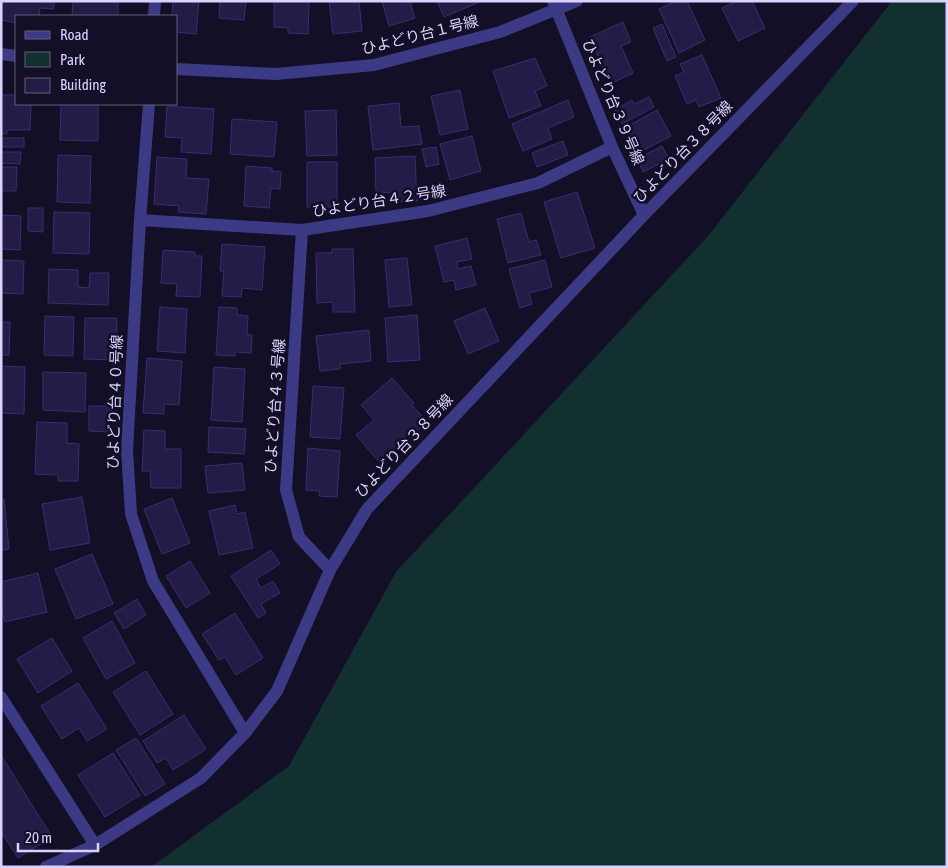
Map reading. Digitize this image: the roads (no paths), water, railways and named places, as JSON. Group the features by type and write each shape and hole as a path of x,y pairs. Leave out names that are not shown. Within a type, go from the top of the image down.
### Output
{"street":[{"path":"154,15 155,1"},
{"name":"ひよどり台１号線","path":"178,68 276,74 374,65 500,32 555,6 577,1"},
{"name":"ひよどり台３８号線","path":"46,867 95,845 201,778 245,734 277,691 330,570 366,509 644,215 853,1"},
{"name":"ひよどり台３９号線","path":"555,6 612,147 644,215"},
{"path":"1,54 15,56"},
{"name":"ひよどり台４０号線","path":"149,105 140,220 127,450 131,514 153,581 245,734"},
{"name":"ひよどり台４２号線","path":"140,220 302,230 428,211 538,183 612,147"},
{"name":"ひよどり台４３号線","path":"302,230 286,490 299,537 330,570"},
{"path":"1,697 95,845"}]}
